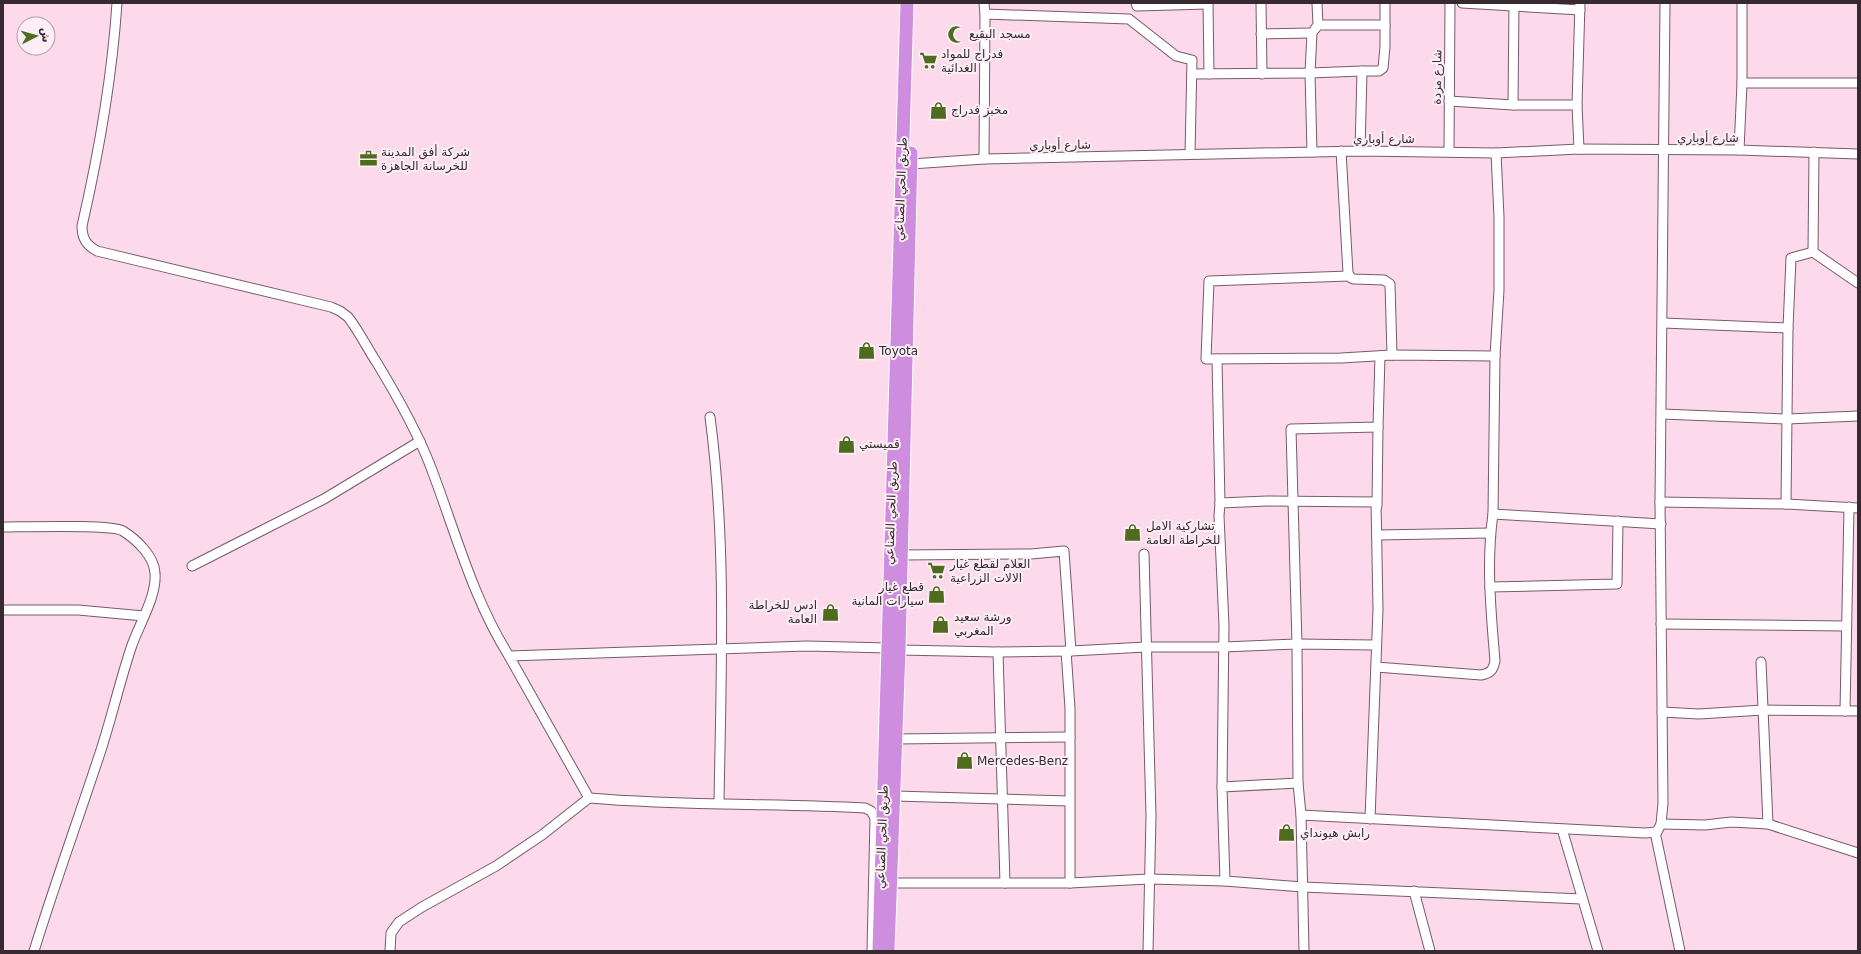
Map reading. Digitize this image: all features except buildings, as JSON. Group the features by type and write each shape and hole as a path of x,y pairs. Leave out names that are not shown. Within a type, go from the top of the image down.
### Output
{"highway":[{"name":"طريق الحي الصناعي","path":"879,951 882,809 893,649 907,3"},
{"path":"888,951 896,739 893,649 901,555 915,3"}],"street":[{"path":"117,3 113,54 105,114 82,226 82,232 87,243 97,251 331,307 340,311 352,322 393,390 420,441 430,465 470,579 509,656 589,798"},
{"path":"984,3 984,159"},
{"path":"1261,3 1262,74"},
{"path":"1312,152 1310,74 1312,33 1318,25 1317,3"},
{"path":"1192,74 1310,74 1380,71 1383,68 1385,25 1384,3"},
{"name":"شارع مزدة","path":"1450,3 1450,151"},
{"path":"1462,3 1580,6 1577,106 1579,149"},
{"path":"1301,815 1562,829 1655,832 1662,824 1660,502 1665,150 1665,3"},
{"path":"1739,150 1742,82 1742,3"},
{"path":"1129,19 1136,4 1208,4 1209,74"},
{"path":"1513,105 1514,4"},
{"path":"985,14 1129,19 1176,56 1192,60 1190,154"},
{"path":"1318,25 1385,25"},
{"path":"1261,34 1312,33"},
{"path":"1360,151 1362,71"},
{"path":"1742,82 1858,83"},
{"path":"1449,101 1513,105 1577,106"},
{"name":"شارع أوباري","path":"911,164 984,159 1342,151 1450,151 1496,153 1579,149 1739,150 1858,154"},
{"path":"1342,151 1349,276"},
{"path":"1813,252 1814,152"},
{"path":"1376,667 1481,675 1489,674 1494,669 1495,661 1490,587 1490,533 1493,514 1495,356 1499,290 1499,217 1496,153"},
{"path":"1786,504 1788,328 1791,258 1813,252 1858,283"},
{"path":"1392,355 1390,284 1384,280 1354,279 1349,276 1209,281 1206,359 1341,358 1392,355 1495,356"},
{"path":"1663,323 1788,328"},
{"path":"1370,819 1376,667 1375,645 1378,609 1376,535 1380,356"},
{"path":"1217,359 1219,516 1222,576 1222,787 1225,881"},
{"path":"1662,414 1787,419 1858,416"},
{"path":"710,417 716,467 720,539 722,649 718,804"},
{"path":"1304,951 1301,815 1298,783 1297,644 1291,429 1378,427"},
{"path":"192,566 324,499 420,441"},
{"path":"1220,503 1294,500 1376,502 1377,506"},
{"path":"1660,502 1786,504 1853,508 1846,626 1846,711"},
{"path":"1493,514 1661,524"},
{"path":"1490,587 1617,584 1618,521"},
{"path":"3,526 102,527 121,529 142,547 153,564 155,579 34,951"},
{"path":"1376,535 1490,533"},
{"path":"901,555 1031,554 1064,551 1070,737 1068,801 1070,882"},
{"path":"1144,554 1151,816 1148,951"},
{"path":"3,610 78,610 144,616"},
{"path":"1661,624 1846,626"},
{"path":"509,656 807,646 998,652 1297,644 1375,645"},
{"path":"998,652 1005,883"},
{"path":"1761,662 1768,824"},
{"path":"1662,712 1699,714 1763,710 1858,711"},
{"path":"896,739 1070,737"},
{"path":"1222,787 1298,783"},
{"path":"895,796 1068,801"},
{"path":"390,951 391,933 399,922 434,900 496,866 542,835 589,798 652,803 882,809"},
{"path":"865,808 871,811 874,818 872,951"},
{"path":"1662,824 1705,825 1731,822 1768,824 1858,853"},
{"path":"1562,829 1598,951"},
{"path":"1655,832 1680,951"},
{"path":"890,884 1070,882 1149,879 1225,881 1303,887 1582,899"},
{"path":"1414,891 1430,951"}],"place":[{"name":"مسجد البقيع","path":"956,34"},
{"name":"فدراج للمواد الغدائية","path":"928,61"},
{"name":"مخبز فدراج","path":"938,110"},
{"name":"شركة أفق المدينة للخرسانة الجاهزة","path":"368,159"},
{"name":"Toyota","path":"866,351"},
{"name":"قميستي","path":"846,444"},
{"name":"تشاركية الامل للخراطة العامة","path":"1133,533"},
{"name":"العلام لقطع غيار الالات الزراعية","path":"937,571"},
{"name":"قطع غيار سيارات المانية","path":"937,594"},
{"name":"ادس للخراطة العامة","path":"830,612"},
{"name":"ورشة سعيد المغربي","path":"941,624"},
{"name":"Mercedes-Benz","path":"964,761"},
{"name":"رابش هيونداي","path":"1287,833"}]}
